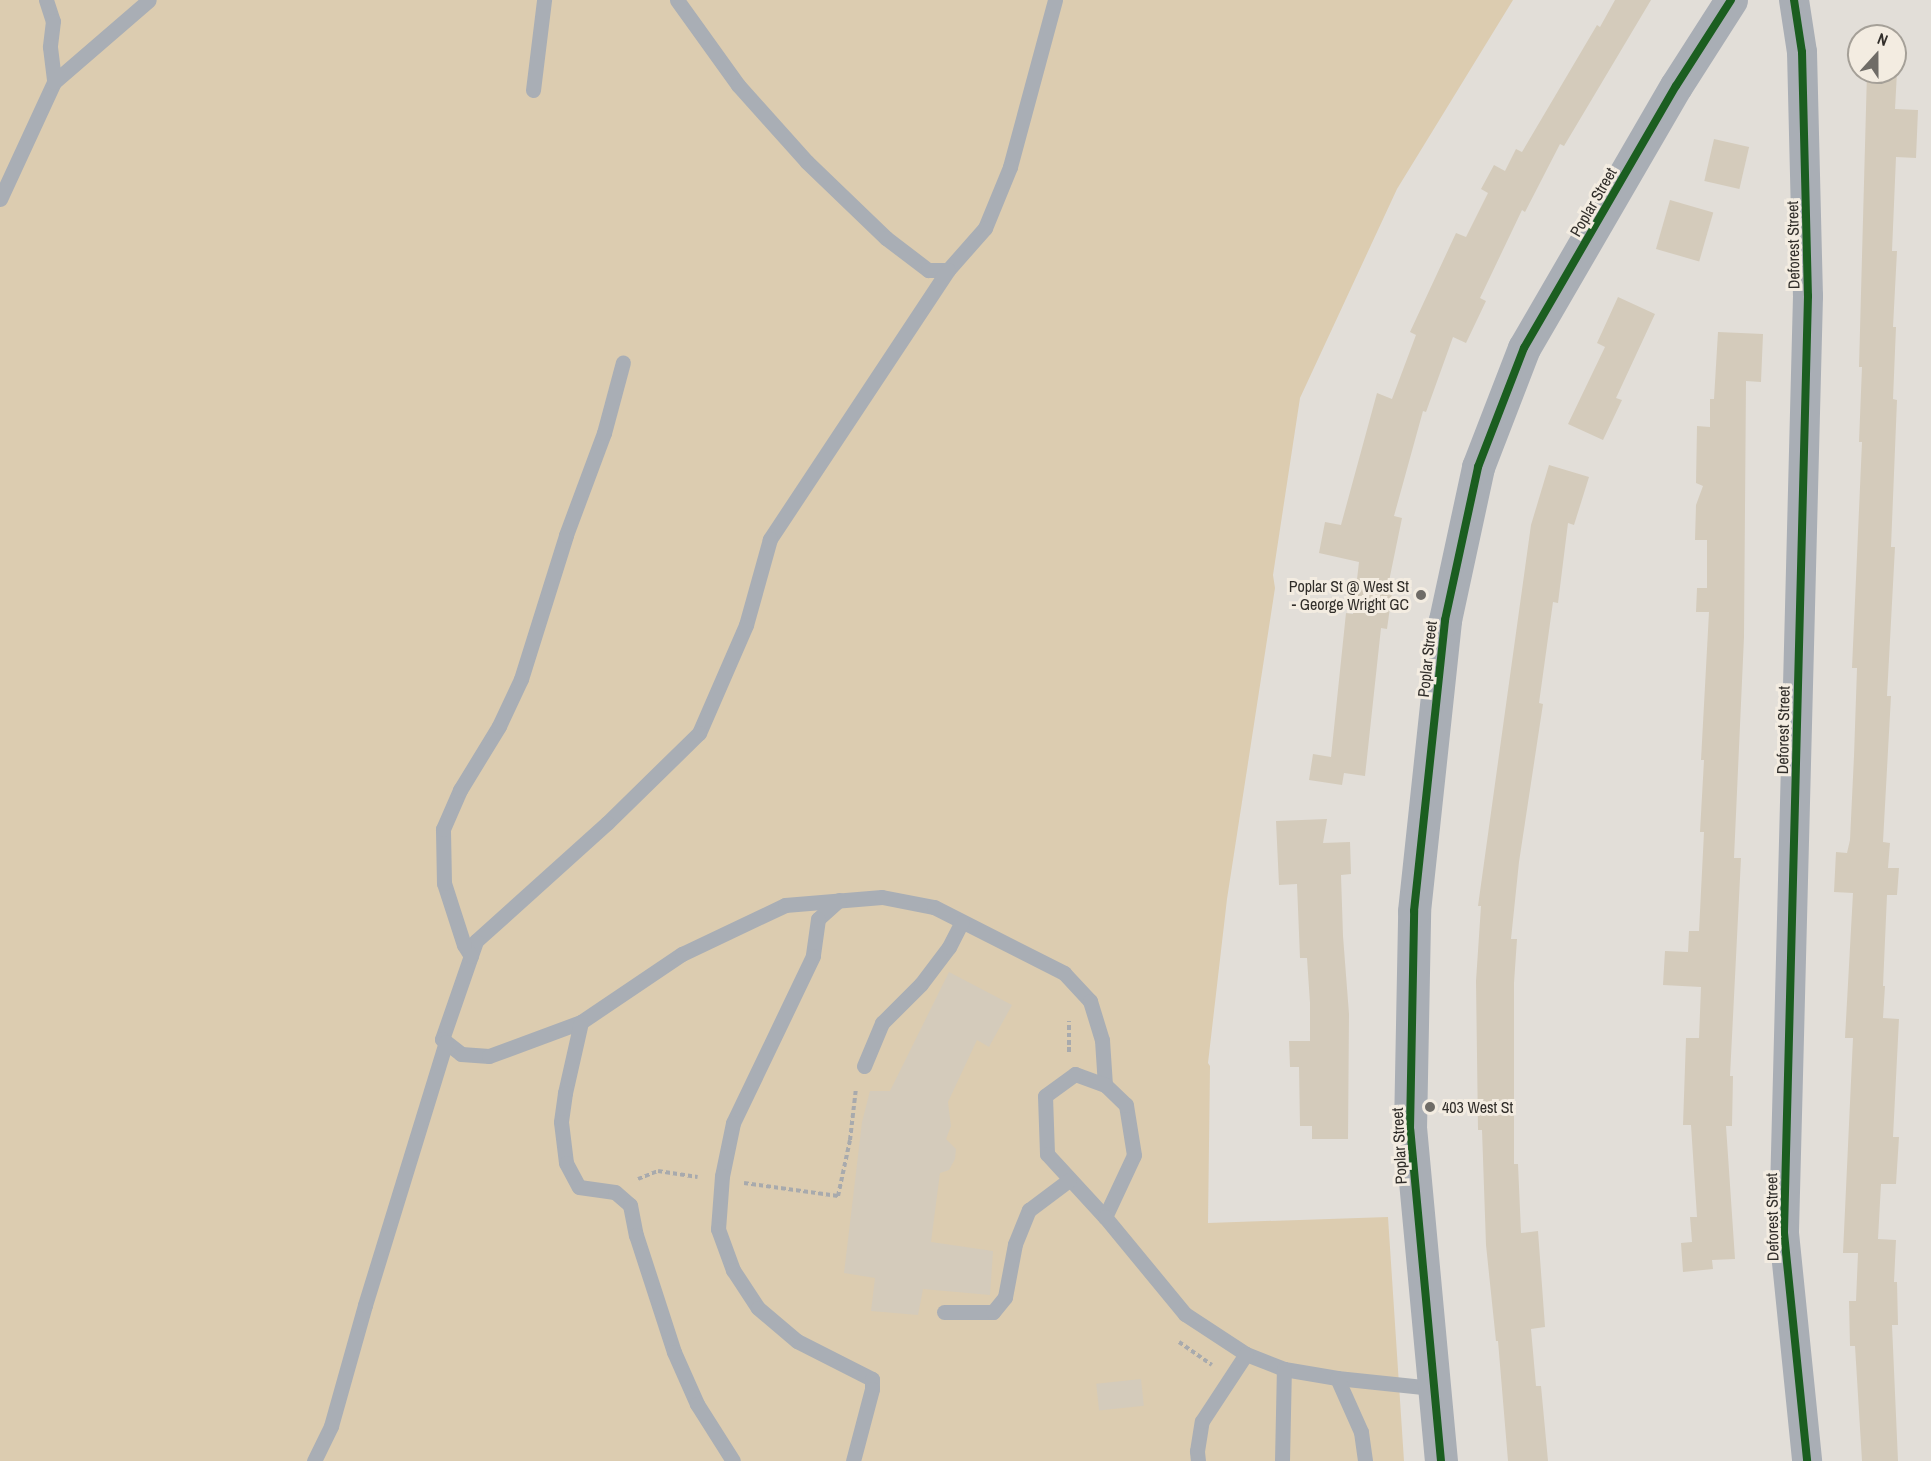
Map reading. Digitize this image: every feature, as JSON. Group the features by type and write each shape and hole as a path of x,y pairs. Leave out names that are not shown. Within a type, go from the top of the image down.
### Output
{"street":[{"name":"Poplar Street","path":"1441,1461 1432,1388 1410,1130 1414,912 1445,620 1475,478 1524,348 1676,86 1731,0"},
{"name":"Deforest Street","path":"1794,0 1802,52 1808,296 1784,1233 1806,1461"}],"lane":[{"path":"46,0 53,21 50,47 54,82"},
{"path":"0,199 54,82 149,0"},
{"path":"533,90 544,0"},
{"path":"677,0 738,85 807,162 886,238 928,270 948,270"},
{"path":"1054,0 1010,167 985,228 948,270 770,539 746,625 699,733 608,823 476,941 442,1039 460,1054 489,1056 581,1022 682,954 785,905 882,897 934,907 1064,973 1090,1001 1102,1040 1105,1085"},
{"path":"471,956 464,945 444,883 443,829 460,790 499,726 521,679 566,535 604,434 623,362"},
{"path":"839,900 819,919 813,956 733,1124 721,1180 718,1229 733,1270 758,1308 797,1341 872,1379 872,1389 853,1461"},
{"path":"864,1066 882,1023 921,984 949,947 962,922"},
{"path":"581,1022 561,1122 566,1163 579,1187 610,1191 630,1205 636,1235 674,1352 697,1404 733,1461"},
{"path":"314,1461 331,1426 368,1293 446,1042"},
{"path":"1105,1217 1134,1155 1126,1105 1105,1085 1075,1074 1045,1096 1047,1154 1105,1217 1185,1314 1246,1354 1284,1370 1432,1388"},
{"path":"944,1312 993,1312 1005,1297 1015,1244 1029,1210 1069,1180"},
{"path":"1198,1461 1197,1451 1202,1422 1246,1354"},
{"path":"1282,1461 1284,1370"},
{"path":"1337,1378 1362,1432 1365,1461"}],"path":[{"path":"610,1191 658,1171 838,1196 850,1140 857,1081 864,1066"}],"shaded area":[{"path":"0,0 1513,0 1397,189 1300,398 1273,575 1275,588 1227,899 1208,1063 1210,1066 1208,1223 1388,1217 1404,1461 0,1461"}],"building":[{"path":"1615,0 1651,0 1564,146 1560,144 1525,212 1522,210 1480,298 1486,301 1466,343 1453,337 1426,412 1423,411 1394,516 1402,518 1388,586 1393,586 1387,629 1381,628 1365,776 1344,773 1342,785 1309,780 1313,754 1331,757 1346,613 1353,614 1359,562 1319,553 1325,522 1341,525 1377,393 1392,399 1416,335 1410,332 1456,233 1466,237 1488,193 1481,189 1494,165 1505,171 1516,149 1522,152 1597,25 1600,27"},
{"path":"1867,84 1896,84 1895,109 1918,110 1916,158 1896,157 1892,251 1897,251 1893,327 1896,327 1893,399 1897,400 1891,547 1895,547 1887,696 1891,696 1883,842 1890,843 1888,868 1899,868 1897,895 1887,895 1883,1018 1899,1019 1893,1137 1899,1137 1896,1184 1881,1184 1878,1239 1896,1240 1894,1282 1897,1282 1898,1325 1892,1325 1898,1461 1862,1461 1855,1346 1850,1346 1849,1301 1856,1301 1858,1253 1843,1253 1853,1038 1845,1038 1853,893 1834,892 1836,852 1847,853 1850,840 1854,756 1857,668 1852,668 1862,442 1859,442 1862,367 1859,367"},
{"path":"1714,139 1749,147 1739,189 1704,181"},
{"path":"1670,200 1713,212 1699,261 1656,249"},
{"path":"1618,297 1655,314 1616,398 1622,400 1603,440 1568,424 1605,347 1597,343"},
{"path":"1718,332 1763,334 1761,382 1746,381 1744,637 1734,858 1741,858 1730,1076 1733,1076 1732,1126 1726,1126 1735,1259 1712,1260 1713,1269 1683,1272 1681,1243 1692,1242 1690,1217 1697,1217 1691,1125 1683,1125 1686,1038 1699,1038 1701,987 1663,985 1665,951 1688,952 1689,931 1699,931 1704,832 1700,832 1704,760 1701,760 1709,612 1696,612 1697,588 1707,588 1707,540 1695,540 1696,505 1703,486 1696,483 1697,426 1710,427 1710,399 1714,399"},
{"path":"1549,465 1589,477 1574,525 1568,523 1558,603 1553,602 1539,703 1543,704 1519,862 1511,939 1517,939 1514,983 1514,1164 1518,1164 1521,1233 1538,1231 1545,1327 1531,1329 1536,1386 1541,1386 1548,1461 1508,1461 1498,1341 1496,1341 1486,1245 1482,1130 1478,1130 1476,981 1481,906 1478,906 1531,525"},
{"path":"1327,819 1323,843 1350,842 1351,874 1341,875 1349,1014 1348,1139 1312,1139 1312,1126 1300,1126 1299,1067 1290,1067 1289,1041 1310,1041 1310,1003 1307,958 1300,958 1297,884 1279,885 1276,821"},
{"path":"949,972 1012,1005 989,1047 977,1040 948,1102 951,1126 946,1139 956,1149 955,1159 949,1170 940,1173 931,1242 993,1251 990,1295 923,1289 918,1315 871,1311 875,1278 844,1273 862,1122 870,1091 890,1091"},
{"path":"1141,1379 1144,1406 1099,1411 1096,1384"}],"cycle path":[{"path":"1441,1461 1410,1129 1414,911 1445,620 1478,467 1524,348 1676,86 1731,0"},
{"path":"1794,0 1802,52 1808,296 1784,1233 1807,1461"}],"place":[{"name":"Poplar St @ West St - George Wright GC","path":"1421,595"},
{"name":"403 West St","path":"1430,1107"}]}
